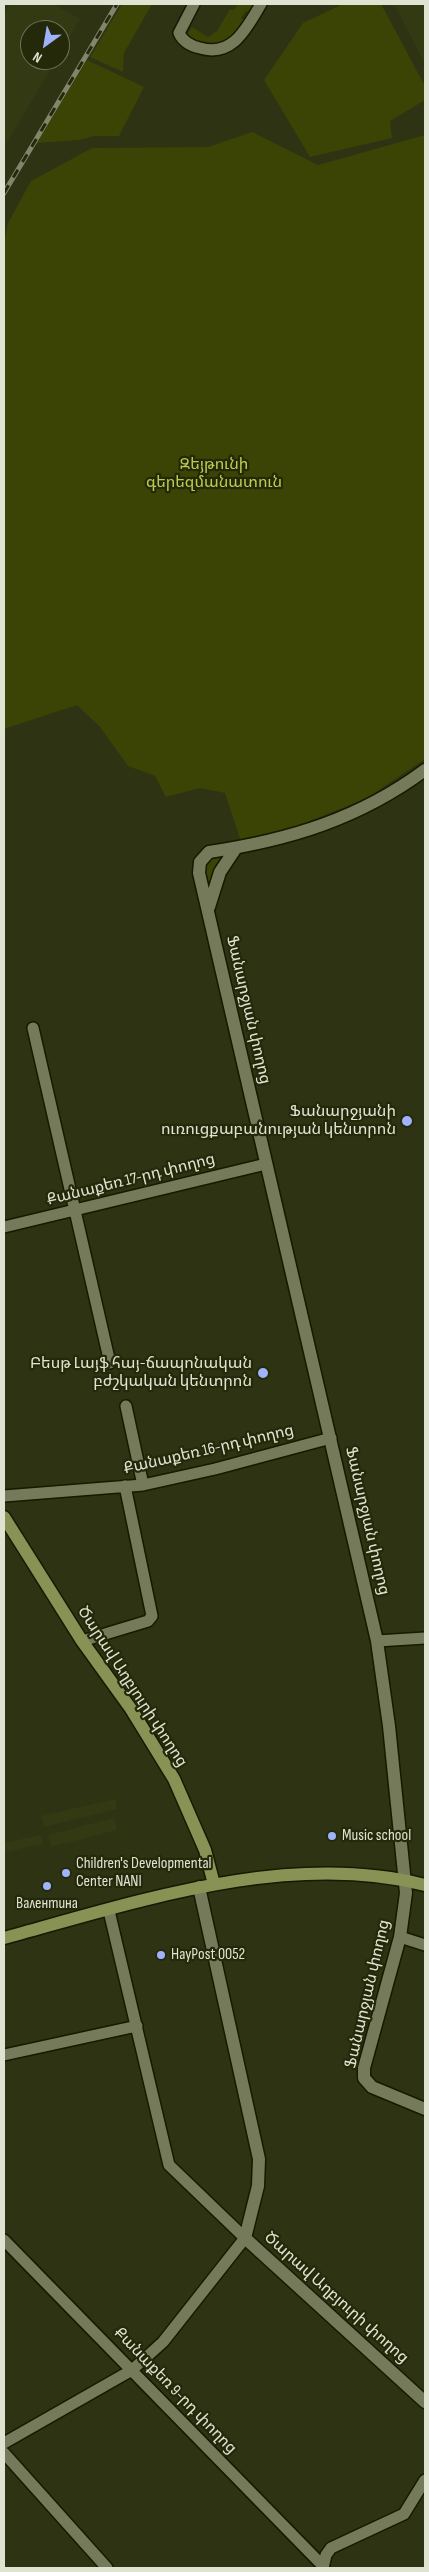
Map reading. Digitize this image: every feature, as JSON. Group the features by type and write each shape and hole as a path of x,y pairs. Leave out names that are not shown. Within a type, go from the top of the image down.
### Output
{"main road":[{"name":"Ծարավ Աղբյուրի փողոց","path":"4,1517 82,1641 131,1709 174,1779 205,1850 214,1884"},
{"path":"4,1938 214,1884 282,1874 360,1875 405,1880 425,1885"}],"street":[{"path":"194,4 179,33 191,45 208,50 220,50 234,42 242,35 261,4"},
{"name":"Ֆանարջյան փողոց","path":"425,770 406,784 363,808 299,834 209,852 200,862 199,873 209,908 266,1164 378,1641 390,1726 406,1893 400,1937 364,2068 364,2078 372,2086 425,2110"},
{"name":"Ֆանարջյան փողոց","path":"209,908 220,872 236,848"},
{"path":"33,1028 110,1363"},
{"name":"Քանաքեռ 17-րդ փողոց","path":"4,1227 266,1164"},
{"path":"126,1406 143,1484"},
{"name":"Քանաքեռ 16-րդ փողոց","path":"4,1496 143,1484 215,1469 331,1438"},
{"path":"82,1641 148,1621 152,1616 125,1486"},
{"path":"378,1641 425,1638"},
{"name":"Ծարավ Աղբյուրի փողոց","path":"199,1888 259,2159 258,2186 246,2238 425,2402"},
{"path":"4,2443 132,2370 163,2342 246,2238 169,2165 108,1910"},
{"path":"400,1937 425,1944"},
{"path":"4,2055 137,2026"},
{"name":"Քանաքեռ 9-րդ փողոց","path":"4,2240 323,2567"},
{"path":"4,2453 107,2568"},
{"path":"323,2567 326,2555 331,2548 404,2514 425,2480"}],"shaded area":[{"path":"10,4 53,4 80,19 70,36 70,20 20,20 20,70 50,70 6,144 4,142 4,14"},
{"path":"394,4 425,4 425,64"},
{"path":"115,1799 117,1809 44,1827 41,1816"},
{"path":"114,1818 117,1830 51,1847 48,1835"},
{"path":"41,1835 43,1844 4,1852 4,1843"}],"green space":[{"path":"122,4 152,4 124,53 123,72 90,57"},
{"path":"238,4 255,4 250,12 246,11 241,18 244,20 235,33 227,40 209,44 197,42 186,37 192,27 208,37 217,31 230,9 234,10"},
{"path":"343,4 381,4 425,86 425,100 390,121 392,138 310,157 264,80 303,23"},
{"path":"87,60 144,87 119,136 94,136 79,140 37,143"},
{"name":"Զեյթունի գերեզմանատուն","path":"252,132 318,165 425,135 425,759 367,798 290,829 241,842 225,793 200,788 166,797 155,776 128,766 100,727 77,705 4,729 4,243 8,223 31,181 92,148 208,147"},
{"path":"216,857 221,859 210,887 205,886 204,865"}],"railway":[{"path":"4,193 117,4"}],"place":[{"name":"Ֆանարջյանի ուռուցքաբանության կենտրոն","path":"407,1121"},
{"name":"Բեսթ Լայֆ հայ-ճապոնական բժշկական կենտրոն","path":"263,1373"},
{"name":"Music school","path":"332,1836"},
{"name":"Children's Developmental Center NANI","path":"66,1873"},
{"name":"Валентина","path":"47,1886"},
{"name":"HayPost 0052","path":"161,1955"}]}
